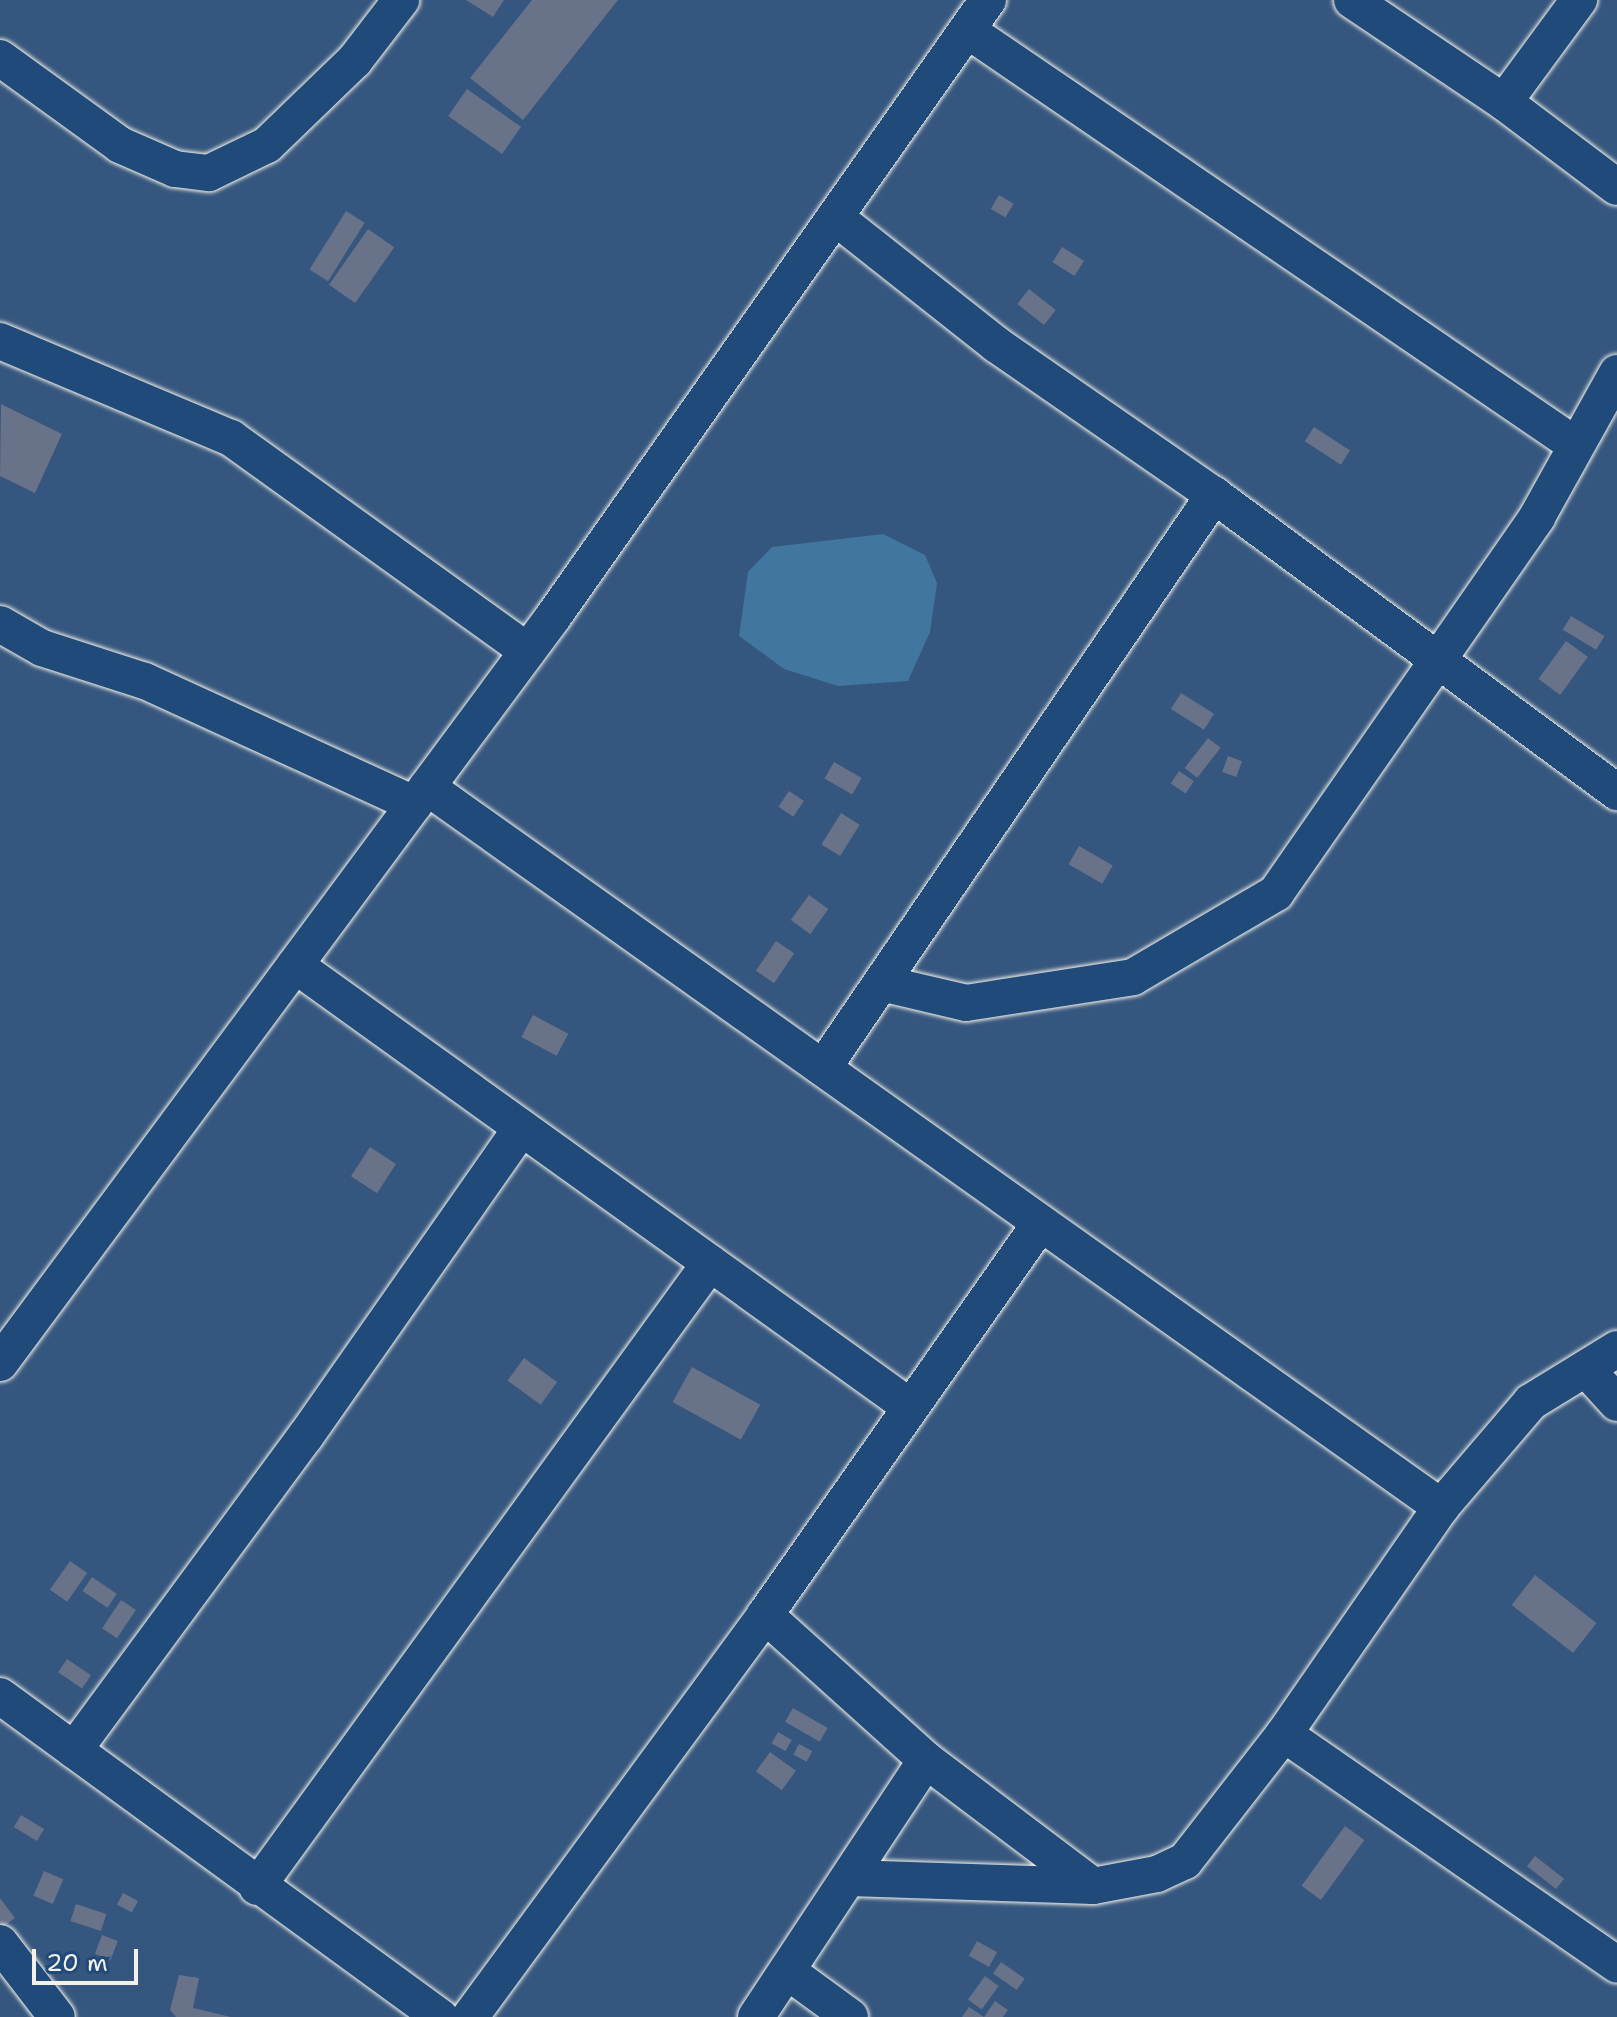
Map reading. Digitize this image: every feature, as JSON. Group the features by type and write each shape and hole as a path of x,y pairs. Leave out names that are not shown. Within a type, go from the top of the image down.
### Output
{"street":[{"path":"0,58 120,145 175,169 209,173 267,145 355,60 401,0"},
{"path":"0,1363 527,651 988,0"},
{"path":"1352,0 1504,102 1617,187"},
{"path":"1504,102 1579,0"},
{"path":"967,30 1574,444"},
{"path":"835,217 997,345 1214,495 1617,792"},
{"path":"0,341 231,438 527,651"},
{"path":"881,983 966,1003 1133,977 1276,893 1434,658 1537,517 1574,444 1617,373"},
{"path":"823,1068 1214,495"},
{"path":"0,624 42,648 145,681 420,795 823,1068 1441,1507"},
{"path":"295,965 909,1406"},
{"path":"74,1750 305,1437 521,1128"},
{"path":"470,2017 765,1615 909,1406 1041,1223"},
{"path":"257,1887 710,1263"},
{"path":"849,1878 1093,1886 1157,1874 1185,1861 1284,1734 1441,1507 1531,1402 1617,1349"},
{"path":"1586,1369 1617,1403"},
{"path":"765,1615 926,1760 1093,1886"},
{"path":"0,1696 257,1887 440,2017"},
{"path":"1284,1734 1617,1965"},
{"path":"756,2017 926,1760"},
{"path":"0,1943 43,2010"},
{"path":"787,1971 850,2017"}],"water":[{"path":"883,534 925,555 937,583 930,632 908,681 838,686 784,669 739,636 748,572 772,547"}],"building":[{"path":"466,0 504,0 493,17"},
{"path":"532,0 618,0 523,120 470,78"},
{"path":"467,89 521,127 502,154 448,116"},
{"path":"999,195 1014,204 1005,217 991,209"},
{"path":"346,211 365,223 328,281 309,270"},
{"path":"368,229 394,247 355,303 329,285"},
{"path":"1062,247 1084,261 1075,276 1052,262"},
{"path":"1029,289 1056,310 1044,325 1017,304"},
{"path":"1,404 62,434 35,493 0,476"},
{"path":"1314,427 1350,450 1341,465 1305,441"},
{"path":"1571,616 1604,636 1596,650 1563,630"},
{"path":"1566,641 1588,657 1560,695 1538,679"},
{"path":"1181,693 1214,714 1204,730 1171,709"},
{"path":"1208,738 1221,748 1197,778 1185,768"},
{"path":"1228,756 1242,761 1236,777 1222,772"},
{"path":"834,762 862,778 852,794 824,778"},
{"path":"1179,771 1194,781 1186,794 1171,783"},
{"path":"789,791 804,801 793,817 778,807"},
{"path":"841,813 860,825 840,856 821,844"},
{"path":"1079,846 1113,866 1102,884 1068,864"},
{"path":"809,895 828,909 810,934 791,920"},
{"path":"776,941 794,953 774,983 756,971"},
{"path":"533,1015 568,1034 557,1056 521,1037"},
{"path":"370,1147 396,1164 377,1193 351,1176"},
{"path":"524,1358 557,1382 541,1405 508,1381"},
{"path":"692,1367 760,1405 741,1440 673,1402"},
{"path":"70,1561 87,1573 67,1602 50,1590"},
{"path":"1535,1575 1596,1623 1573,1653 1512,1605"},
{"path":"92,1577 117,1594 107,1608 82,1591"},
{"path":"121,1600 136,1610 117,1638 102,1628"},
{"path":"67,1659 91,1675 82,1688 58,1672"},
{"path":"793,1708 828,1728 820,1742 785,1722"},
{"path":"778,1732 792,1740 785,1751 772,1743"},
{"path":"799,1744 812,1751 807,1762 793,1755"},
{"path":"770,1752 796,1771 782,1790 756,1771"},
{"path":"21,1815 44,1829 37,1841 14,1827"},
{"path":"1345,1826 1364,1840 1321,1900 1302,1886"},
{"path":"1535,1856 1564,1879 1556,1889 1527,1866"},
{"path":"44,1871 63,1879 53,1904 33,1896"},
{"path":"123,1893 138,1901 132,1912 117,1904"},
{"path":"0,1898 15,1918 3,1927 0,1922"},
{"path":"76,1904 106,1914 101,1931 70,1921"},
{"path":"102,1935 118,1941 111,1960 95,1954"},
{"path":"977,1941 997,1952 989,1967 969,1956"},
{"path":"1001,1962 1025,1979 1017,1990 993,1973"},
{"path":"179,1975 199,1978 193,2008 231,2017 176,2017 170,2010"},
{"path":"985,1976 999,1986 982,2009 968,1999"},
{"path":"995,2001 1008,2010 1003,2017 984,2017"},
{"path":"969,2007 984,2017 962,2017"}]}
